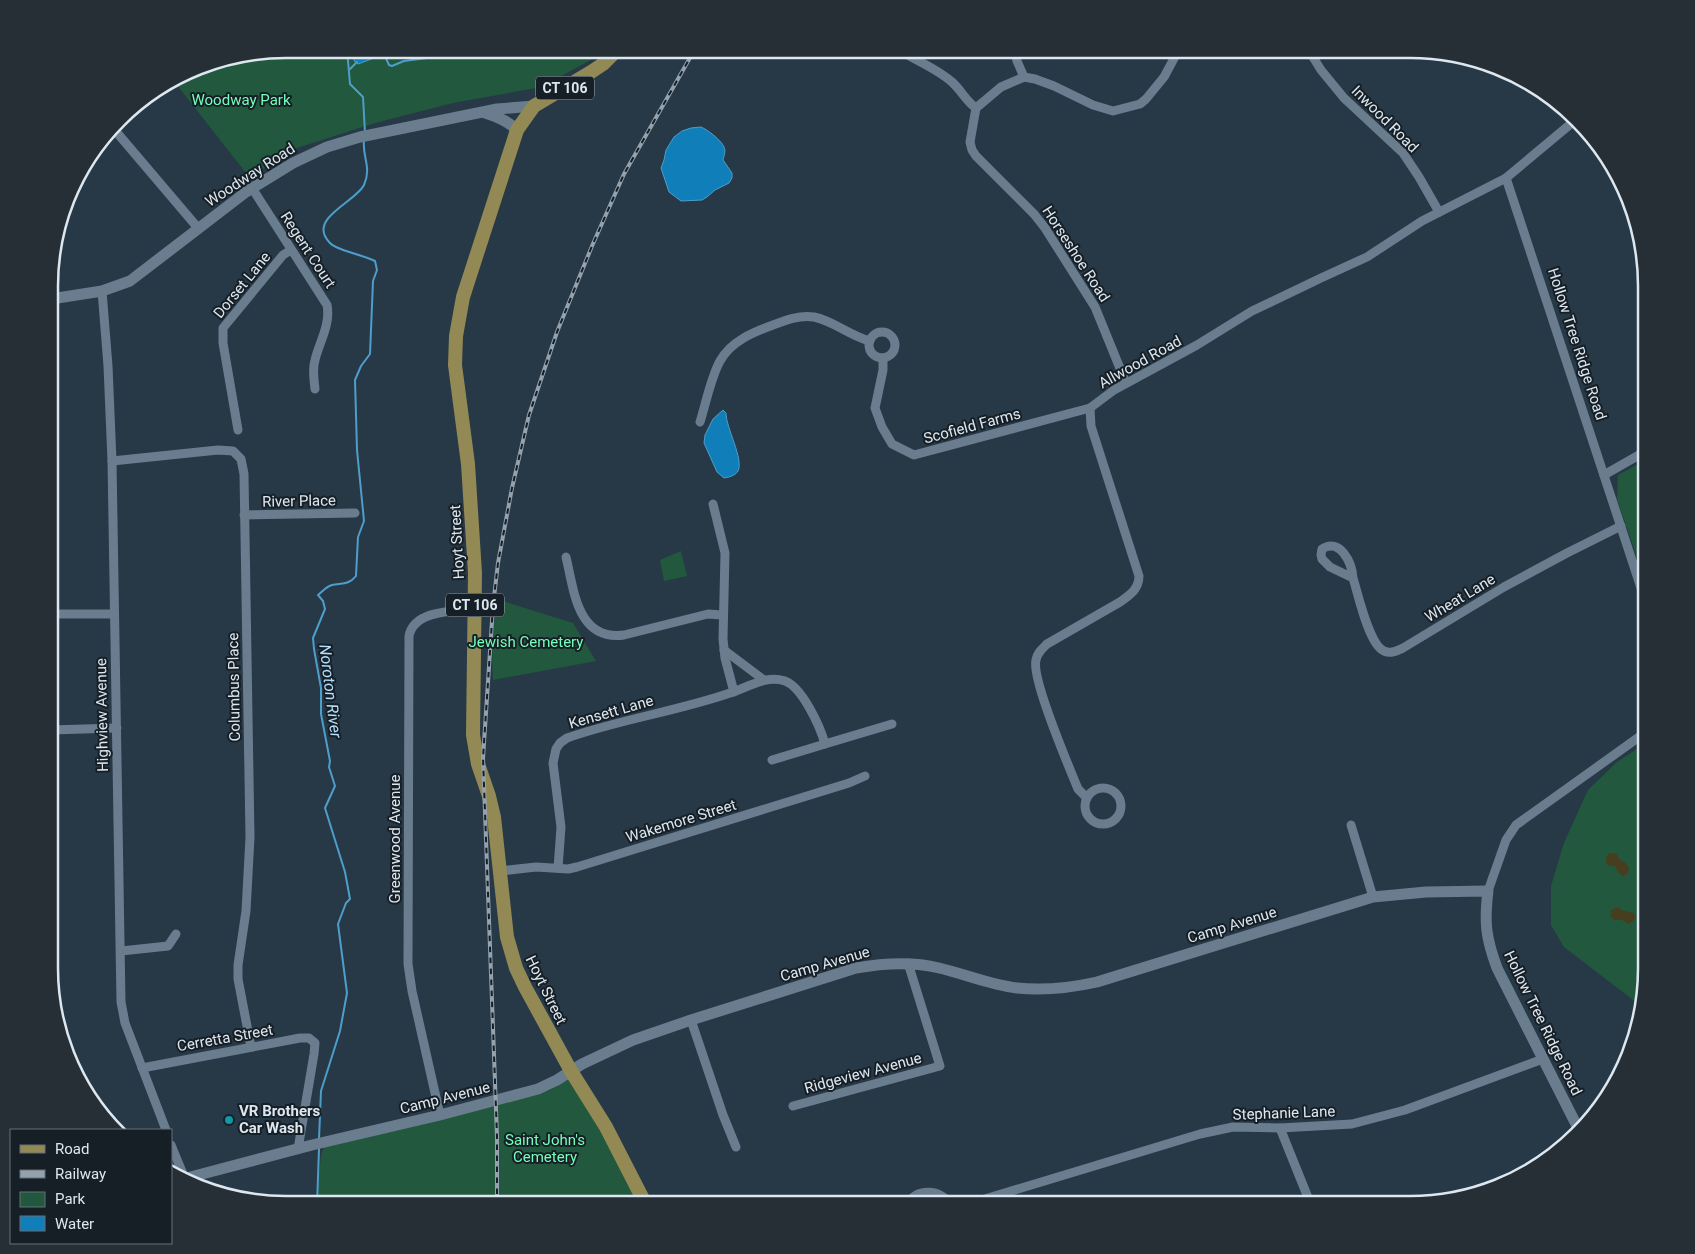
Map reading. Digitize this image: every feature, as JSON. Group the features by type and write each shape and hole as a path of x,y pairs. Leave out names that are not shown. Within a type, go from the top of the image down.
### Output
{"main road":[{"name":"Hoyt Street","path":"609,58 603,64 534,106 517,130 463,297 456,345 456,373 469,483 475,573 472,735 478,764 492,807 505,925 516,968 550,1035 606,1127 641,1196"}],"street":[{"path":"913,58 944,76 960,90 969,104 976,108 1001,87 1024,77 1054,86 1093,105 1113,111 1140,104 1146,99 1164,77 1174,58"},
{"path":"1016,58 1024,77"},
{"name":"Inwood Road","path":"1314,58 1344,98 1403,153 1439,212"},
{"name":"Woodway Road","path":"58,298 102,291 135,278 252,188 287,166 317,151 372,134 514,107 534,106"},
{"name":"Horseshoe Road","path":"976,108 971,134 972,150 979,160 1034,214 1045,228 1096,307 1126,383"},
{"path":"484,113 511,124 517,130"},
{"path":"1506,178 1571,124"},
{"path":"117,132 198,228"},
{"name":"Allwood Road","path":"1087,798 1090,793 1100,788 1111,789 1119,797 1120,813 1108,823 1097,823 1088,815 1086,809 1087,798 1078,788 1044,697 1035,666 1039,653 1047,644 1120,602 1130,595 1139,582 1139,576 1091,426 1090,408 1103,397 1126,383 1197,345 1252,311 1367,257 1439,212 1506,178"},
{"name":"Hollow Tree Ridge Road","path":"1506,178 1638,578"},
{"name":"Regent Court","path":"252,188 322,296 328,311 325,329 314,362 315,389"},
{"name":"Dorset Lane","path":"238,430 223,343 223,328 283,255 291,250"},
{"name":"Highview Avenue","path":"102,291 108,366 112,460 122,1010 166,1129"},
{"path":"700,422 720,360 741,340 757,331 785,320 808,316 825,321 870,341 869,346 872,353 878,358 883,358"},
{"name":"Scofield Farms","path":"870,341 874,335 882,332 894,338 896,347 894,352 883,358 883,370 875,408 892,444 914,456 1090,408"},
{"name":"Columbus Place","path":"112,460 218,450 233,451 241,459 244,474 250,837 246,911 238,965 239,985 252,1047"},
{"path":"1604,475 1638,456"},
{"path":"713,504 725,552 722,614 724,650 734,692"},
{"name":"River Place","path":"244,515 355,514"},
{"name":"Wheat Lane","path":"1353,578 1371,633 1378,647 1382,651 1389,653 1403,648 1531,572 1621,526"},
{"path":"566,557 581,613 590,626 603,633 617,636 624,635 708,614 722,614"},
{"name":"Greenwood Avenue","path":"440,1115 408,964 409,636 413,625 423,618 443,613 475,609"},
{"path":"58,614 114,614"},
{"name":"Kensett Lane","path":"724,650 764,680"},
{"name":"Kensett Lane","path":"558,868 561,827 553,762 560,743 575,735 734,692 764,680 781,680 794,686 802,696 825,744"},
{"path":"772,760 892,724"},
{"path":"58,730 116,728"},
{"name":"Hollow Tree Ridge Road","path":"1576,1124 1497,968 1490,950 1486,933 1488,890 1506,840 1516,825 1638,738"},
{"name":"Wakemore Street","path":"500,871 536,867 568,869 586,865 849,783 865,776"},
{"path":"1351,825 1373,897"},
{"name":"Camp Avenue","path":"193,1177 538,1090 582,1064 633,1040 690,1020 856,968 882,963 908,963 937,967 1016,988 1070,988 1097,982 1373,897 1426,892 1488,890"},
{"path":"121,951 168,946 176,934"},
{"name":"Ridgeview Avenue","path":"793,1106 940,1066 908,963"},
{"path":"690,1020 736,1147"},
{"name":"Cerretta Street","path":"142,1068 300,1038 313,1040 315,1043 314,1054 298,1149"},
{"name":"Stephanie Lane","path":"995,1196 1200,1134 1233,1127 1280,1128 1352,1124 1405,1110 1543,1058"},
{"path":"1280,1128 1307,1196"},
{"path":"172,1148 181,1171"},
{"path":"915,1196 927,1192 942,1196"}],"green space":[{"name":"Woodway Park","path":"270,58 594,58 541,87 453,103 375,123 297,148 250,178 177,85 226,65"},
{"path":"1638,464 1638,561 1617,499 1618,475"},
{"path":"681,551 687,576 664,581 660,560"},
{"name":"Jewish Cemetery","path":"496,599 573,623 596,661 493,680 492,653"},
{"path":"1638,748 1638,969 1635,1002 1564,947 1551,925 1551,886 1564,843 1588,790 1617,762"},
{"name":"Saint John's Cemetery","path":"571,1078 634,1196 317,1196 324,1145 407,1127 550,1090"}],"sand":[{"path":"1615,853 1627,865 1629,869 1627,875 1622,876 1615,866 1609,866 1606,863 1608,854"},
{"path":"1619,907 1621,910 1634,913 1636,917 1633,921 1629,924 1612,918 1611,910"}],"water":[{"path":"354,58 374,58 358,64 354,61"},
{"path":"701,127 714,136 724,147 725,154 723,160 732,173 732,178 729,183 715,190 702,200 681,201 669,192 661,168 666,150 674,137 682,131"},
{"path":"723,410 726,413 739,459 738,471 732,476 724,478 717,472 704,443 705,435 713,419"}],"waterway":[{"name":"Noroton River","path":"348,58 350,84 363,97 365,133"},
{"path":"386,58 389,65 392,66 404,61 427,58"},
{"path":"350,69 357,62"},
{"name":"Noroton River","path":"319,1139 321,1091 340,1031 347,993 338,924 346,903 350,899 345,872 325,808 335,786 329,767 330,761 321,714 321,688 313,638 325,609 323,601 318,595 328,586 348,582 356,576 358,537 364,521 357,450 355,380 361,366 370,354 373,281 377,270 375,261 332,245 326,238 324,229 331,215 360,191 364,185 367,173 364,140"},
{"name":"Noroton River","path":"317,1196 319,1149"}],"railway":[{"path":"497,1196 497,1136 483,758 493,606 498,563 512,488 529,415 557,332 624,174 690,58"}],"place":[{"name":"VR Brothers Car Wash","path":"229,1120"}]}
